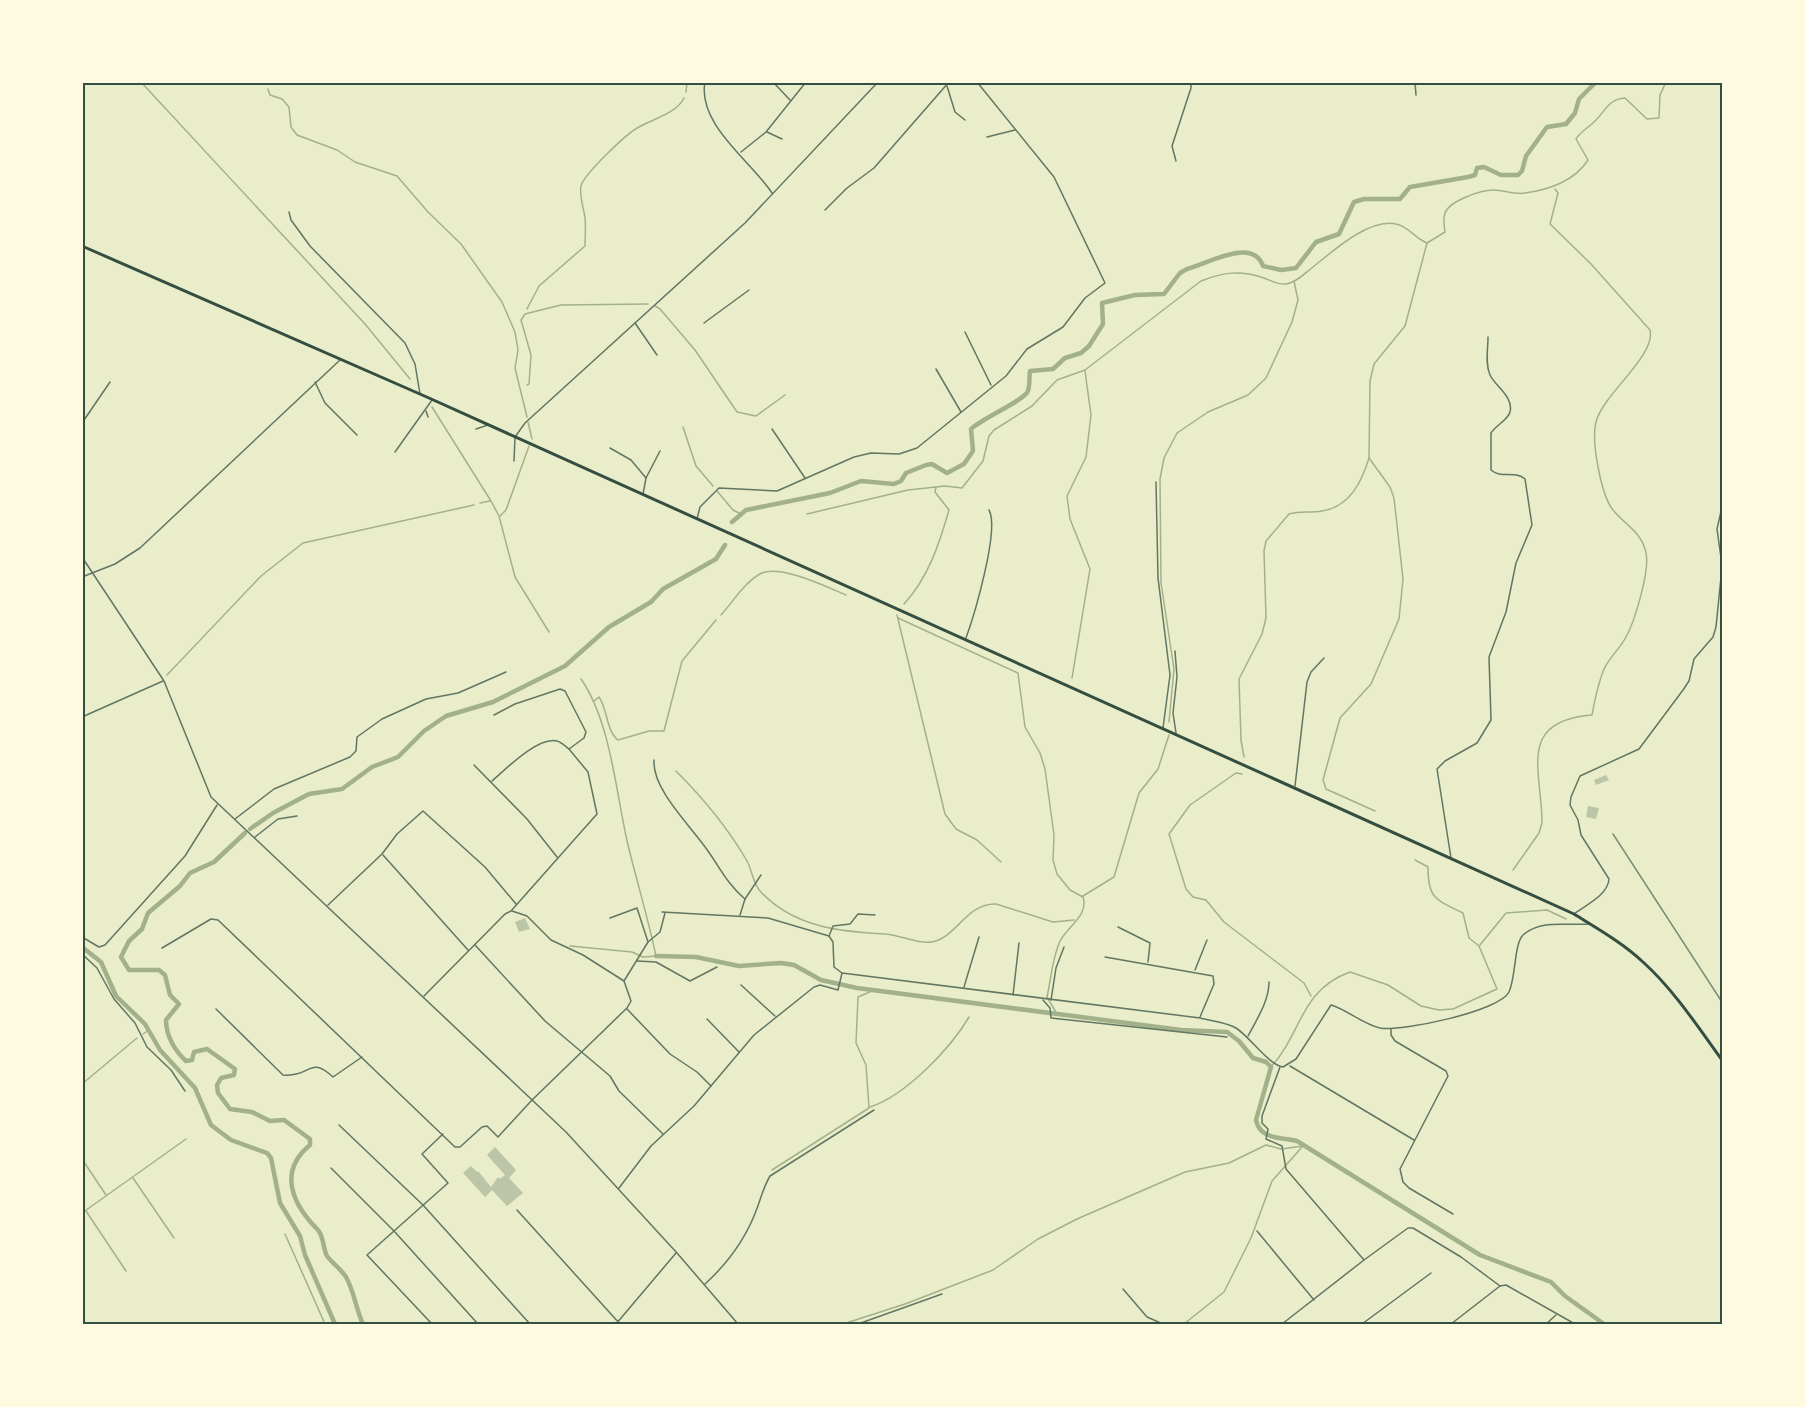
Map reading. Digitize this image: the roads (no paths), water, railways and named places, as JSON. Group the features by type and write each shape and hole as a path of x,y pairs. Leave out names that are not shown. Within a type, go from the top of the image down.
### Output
{"highway":[{"path":"82,246 432,399 1574,914 1644,962 1672,993 1722,1060"}],"street":[{"path":"705,82 703,99 712,120 773,194"},
{"path":"773,82 790,101"},
{"path":"741,153 766,132 806,82"},
{"path":"514,460 515,437 525,423 734,233 878,82"},
{"path":"697,519 700,507 719,488 770,492 806,480 854,457 872,453 899,454 917,448 1006,376 1027,350 1063,327 1085,298 1105,283 1054,177 976,82"},
{"path":"1176,161 1172,146 1191,88 1191,84 1186,82"},
{"path":"1415,82 1416,95"},
{"path":"948,84 955,112 965,120"},
{"path":"825,210 852,184 874,168 948,84"},
{"path":"987,137 1015,130"},
{"path":"766,132 782,140"},
{"path":"289,212 291,220 310,246 405,343 415,364 420,394"},
{"path":"704,324 749,290"},
{"path":"635,322 657,355"},
{"path":"965,332 992,386"},
{"path":"1451,858 1436,771 1444,761 1477,743 1490,724 1489,657 1506,612 1515,563 1532,525 1525,479 1518,475 1496,474 1491,471 1491,433 1509,414 1511,408 1488,369 1488,337"},
{"path":"82,577 93,574 135,551 172,520 314,381 341,359"},
{"path":"936,369 961,412"},
{"path":"314,381 325,403 357,435"},
{"path":"82,423 110,382"},
{"path":"395,452 432,399"},
{"path":"426,410 428,417"},
{"path":"476,429 489,425"},
{"path":"772,429 806,480"},
{"path":"610,448 631,460 646,478"},
{"path":"643,494 646,478 660,451"},
{"path":"1156,482 1158,578 1170,670 1163,728"},
{"path":"1574,914 1603,893 1609,885 1609,879 1581,835 1578,820 1570,805 1570,797 1580,776 1639,749 1689,681 1694,659 1713,637 1722,566 1717,529 1722,507"},
{"path":"965,639 976,609 994,526 989,510"},
{"path":"82,557 164,681 205,785 217,804 424,996 566,1132 677,1252 738,1324"},
{"path":"1175,651 1177,677 1173,713 1176,734"},
{"path":"1295,787 1307,682 1311,672 1324,658"},
{"path":"235,819 274,789 350,757 356,751 357,737 382,719 434,696 458,693 506,672"},
{"path":"82,717 164,681"},
{"path":"494,715 515,704 560,689 565,691 585,732 584,738 569,748"},
{"path":"424,996 511,911 597,814 588,772 569,748 558,741 530,749 492,782"},
{"path":"654,760 653,767 660,783 686,826 707,849 731,888 745,899"},
{"path":"474,765 527,819 558,858"},
{"path":"82,937 99,947 105,945 185,856 217,804"},
{"path":"327,905 382,855 397,834 423,811 485,867 516,904"},
{"path":"254,837 278,819 297,816"},
{"path":"382,855 469,951"},
{"path":"740,916 745,899 761,875"},
{"path":"610,918 637,908 648,942"},
{"path":"162,948 211,919 218,920 460,1148 482,1127 487,1126 498,1137 531,1100 627,1008 631,1001 624,981 583,955 551,940 526,916 511,911"},
{"path":"624,981 648,942 660,932 664,912 768,918 829,936 833,942 834,967 842,973 1042,1000 1200,1018 1231,1026 1247,1037 1280,1067"},
{"path":"829,936 834,926 850,924 858,914 875,915"},
{"path":"1280,1067 1289,1065 1331,1005 1365,1022 1391,1028 1466,1014 1501,1002 1509,992 1516,973 1518,945 1521,937 1542,925 1590,924"},
{"path":"1118,927 1150,944 1148,963"},
{"path":"964,988 979,937"},
{"path":"1194,971 1207,940"},
{"path":"1013,995 1019,943"},
{"path":"475,945 545,1021 610,1076 619,1091 664,1134"},
{"path":"1051,1000 1056,968 1064,947"},
{"path":"82,954 97,968 114,999 135,1023 147,1047 171,1070 185,1091"},
{"path":"1105,957 1213,976 1215,979 1200,1018"},
{"path":"636,961 656,962 690,981 717,967"},
{"path":"618,1189 664,1134 711,1086 754,1035 814,987 820,985 838,990 842,973"},
{"path":"1247,1037 1269,991 1269,982"},
{"path":"741,986 775,1017"},
{"path":"1042,1000 1050,1008 1051,1018 1185,1035 1227,1037"},
{"path":"627,1008 670,1054 697,1072 711,1086"},
{"path":"216,1009 283,1075 305,1072 321,1066 333,1077 362,1056"},
{"path":"707,1018 740,1052"},
{"path":"1391,1028 1391,1035 1395,1041 1446,1071 1448,1076 1400,1169 1403,1182 1453,1214"},
{"path":"1289,1065 1414,1140"},
{"path":"1280,1067 1262,1116 1262,1123 1268,1129 1266,1139 1282,1146 1286,1169 1364,1260"},
{"path":"705,1285 739,1247 757,1210 760,1194 770,1176 874,1110"},
{"path":"339,1125 423,1205 530,1324"},
{"path":"432,1324 367,1255 448,1183 422,1154 443,1134"},
{"path":"331,1168 394,1231 478,1324"},
{"path":"517,1210 618,1324 677,1252"},
{"path":"1282,1324 1408,1228 1413,1228 1461,1257 1500,1286"},
{"path":"1257,1232 1314,1300"},
{"path":"1362,1324 1431,1273"},
{"path":"1451,1324 1500,1286 1506,1285 1575,1324"},
{"path":"1123,1289 1148,1317 1163,1324"},
{"path":"858,1324 942,1294"},
{"path":"1546,1324 1557,1315"}],"waterway":[{"path":"141,82 365,324 410,379"},
{"path":"686,92 687,82"},
{"path":"732,522 746,510 830,493 861,481 894,484 901,481 906,473 926,465 932,464 947,473 964,464 973,451 971,429 1025,395 1029,389 1030,371 1053,369 1065,358 1081,353 1089,346 1103,324 1102,303 1135,295 1164,294 1180,273 1230,254 1250,253 1258,258 1263,266 1281,270 1296,268 1316,242 1339,234 1354,202 1364,199 1400,199 1410,187 1468,177 1475,175 1477,168 1484,167 1501,175 1518,175 1522,171 1526,156 1547,127 1566,124 1575,113 1579,99 1596,82"},
{"path":"807,514 908,490 945,486 962,488 983,461 989,436 994,430 1032,406 1057,380 1085,370 1201,281 1225,274 1240,273 1256,275 1280,284 1290,283 1352,237 1386,223 1400,225 1427,243 1445,232 1445,213 1452,204 1466,197 1493,190 1517,193 1534,192 1552,187 1576,174 1588,160 1576,139 1580,134 1607,107 1619,99 1625,98 1647,119 1659,118 1660,95 1666,82"},
{"path":"268,89 270,95 282,99 289,107 291,127 297,135 337,150 355,162 397,176 428,212 461,244 502,302 515,332 518,350 515,368 527,417"},
{"path":"527,309 539,286 585,246 585,221 581,198 581,186 584,180 625,137 639,127 670,112 684,98"},
{"path":"1513,870 1539,833 1542,823 1538,752 1543,738 1552,727 1568,719 1592,715 1605,667 1630,629 1641,595 1647,561 1641,540 1609,503 1601,481 1595,431 1596,422 1608,399 1645,351 1650,340 1650,330 1591,264 1550,224 1558,193 1555,189"},
{"path":"1375,811 1326,789 1323,780 1340,718 1371,684 1399,619 1403,579 1394,498 1390,487 1369,458 1370,381 1374,364 1405,326 1427,243"},
{"path":"1169,722 1174,669 1161,583 1160,479 1164,458 1177,433 1208,412 1248,395 1266,378 1292,322 1298,300 1294,281"},
{"path":"527,385 529,384 531,355 521,320 525,314 561,305 648,304"},
{"path":"655,306 695,350 737,412 756,416 785,395"},
{"path":"1072,678 1090,569 1070,519 1067,496 1086,457 1091,415 1085,371"},
{"path":"432,407 499,516 515,577 549,632"},
{"path":"528,422 532,439"},
{"path":"683,427 696,466 713,486"},
{"path":"500,516 506,510 529,446"},
{"path":"1244,757 1241,740 1239,679 1262,634 1266,618 1264,551 1266,541 1289,514 1332,509 1347,499 1363,475 1369,458"},
{"path":"904,604 920,583 932,560 949,510 935,492 936,487"},
{"path":"717,491 733,510 741,514"},
{"path":"480,503 490,501"},
{"path":"167,675 261,576 303,543 474,505"},
{"path":"250,829 273,813 309,794 342,789 372,767 398,757 424,731 446,716 493,702 565,666 609,627 651,602 663,589 716,559 725,545"},
{"path":"721,615 749,582 768,571 803,577 846,595"},
{"path":"897,615 945,814 956,829 977,840 1001,862"},
{"path":"898,618 1018,673 1025,727 1040,753 1045,769 1054,835 1053,860 1057,874 1070,890 1083,897 1084,903 1077,920 1060,941 1055,955 1047,997 1057,1014"},
{"path":"594,701 599,697 611,731 618,740 649,731 664,731 682,661 716,620"},
{"path":"570,946 632,952 643,957 656,956 628,845 606,737 591,696 581,679"},
{"path":"1083,896 1114,877 1139,793 1158,769 1169,735"},
{"path":"676,771 732,837 747,861 760,891 787,913 802,920 835,929 891,935 926,942 947,935 969,915 986,905 996,904 1053,922 1074,920"},
{"path":"1242,774 1236,773 1190,805 1169,834 1186,889 1193,897 1206,900 1224,922 1304,983 1311,996"},
{"path":"245,833 214,862 190,873 180,886 148,913 142,929 129,941 121,957 129,970 159,970 165,975 170,995 179,1004 166,1020 169,1037 178,1053 186,1061 192,1060 194,1052 207,1049 235,1069 234,1075 221,1078 217,1085 218,1093 230,1109 252,1112 270,1121 284,1120 310,1139 310,1145 300,1155 294,1166 291,1177 292,1188 302,1210 320,1233 327,1256 346,1277 363,1324"},
{"path":"1271,1067 1281,1054 1311,1001 1334,980 1350,972 1388,985 1421,1006 1439,1010 1453,1009 1497,989 1479,946 1469,938 1463,913 1435,897 1428,878 1428,867 1415,860"},
{"path":"1480,945 1506,913 1547,910 1566,919"},
{"path":"82,947 101,962 116,996 145,1024 160,1050 195,1088 211,1125 231,1140 267,1153 271,1158 280,1203 300,1236 305,1255 335,1324"},
{"path":"656,956 696,957 739,966 781,963 794,965 821,980 857,988 1181,1030 1227,1032 1239,1041 1253,1058 1266,1062 1271,1067 1256,1120 1262,1131 1272,1136 1297,1141 1480,1255 1551,1282 1565,1296 1604,1324"},
{"path":"772,1170 869,1108 866,1065 856,1043 858,997 874,990"},
{"path":"870,1107 898,1093 926,1070 951,1043 969,1017"},
{"path":"143,1034 149,1030"},
{"path":"82,1084 137,1038"},
{"path":"82,1213 186,1139"},
{"path":"843,1324 905,1304 993,1270 1038,1239 1077,1219 1185,1172 1229,1163 1266,1145 1281,1149 1303,1146"},
{"path":"1184,1324 1224,1292 1251,1238 1272,1181 1302,1147"},
{"path":"82,1159 106,1195"},
{"path":"133,1178 174,1238"},
{"path":"86,1211 126,1271"},
{"path":"285,1234 325,1324"}],"railway":[{"path":"1613,834 1722,1002"}]}
